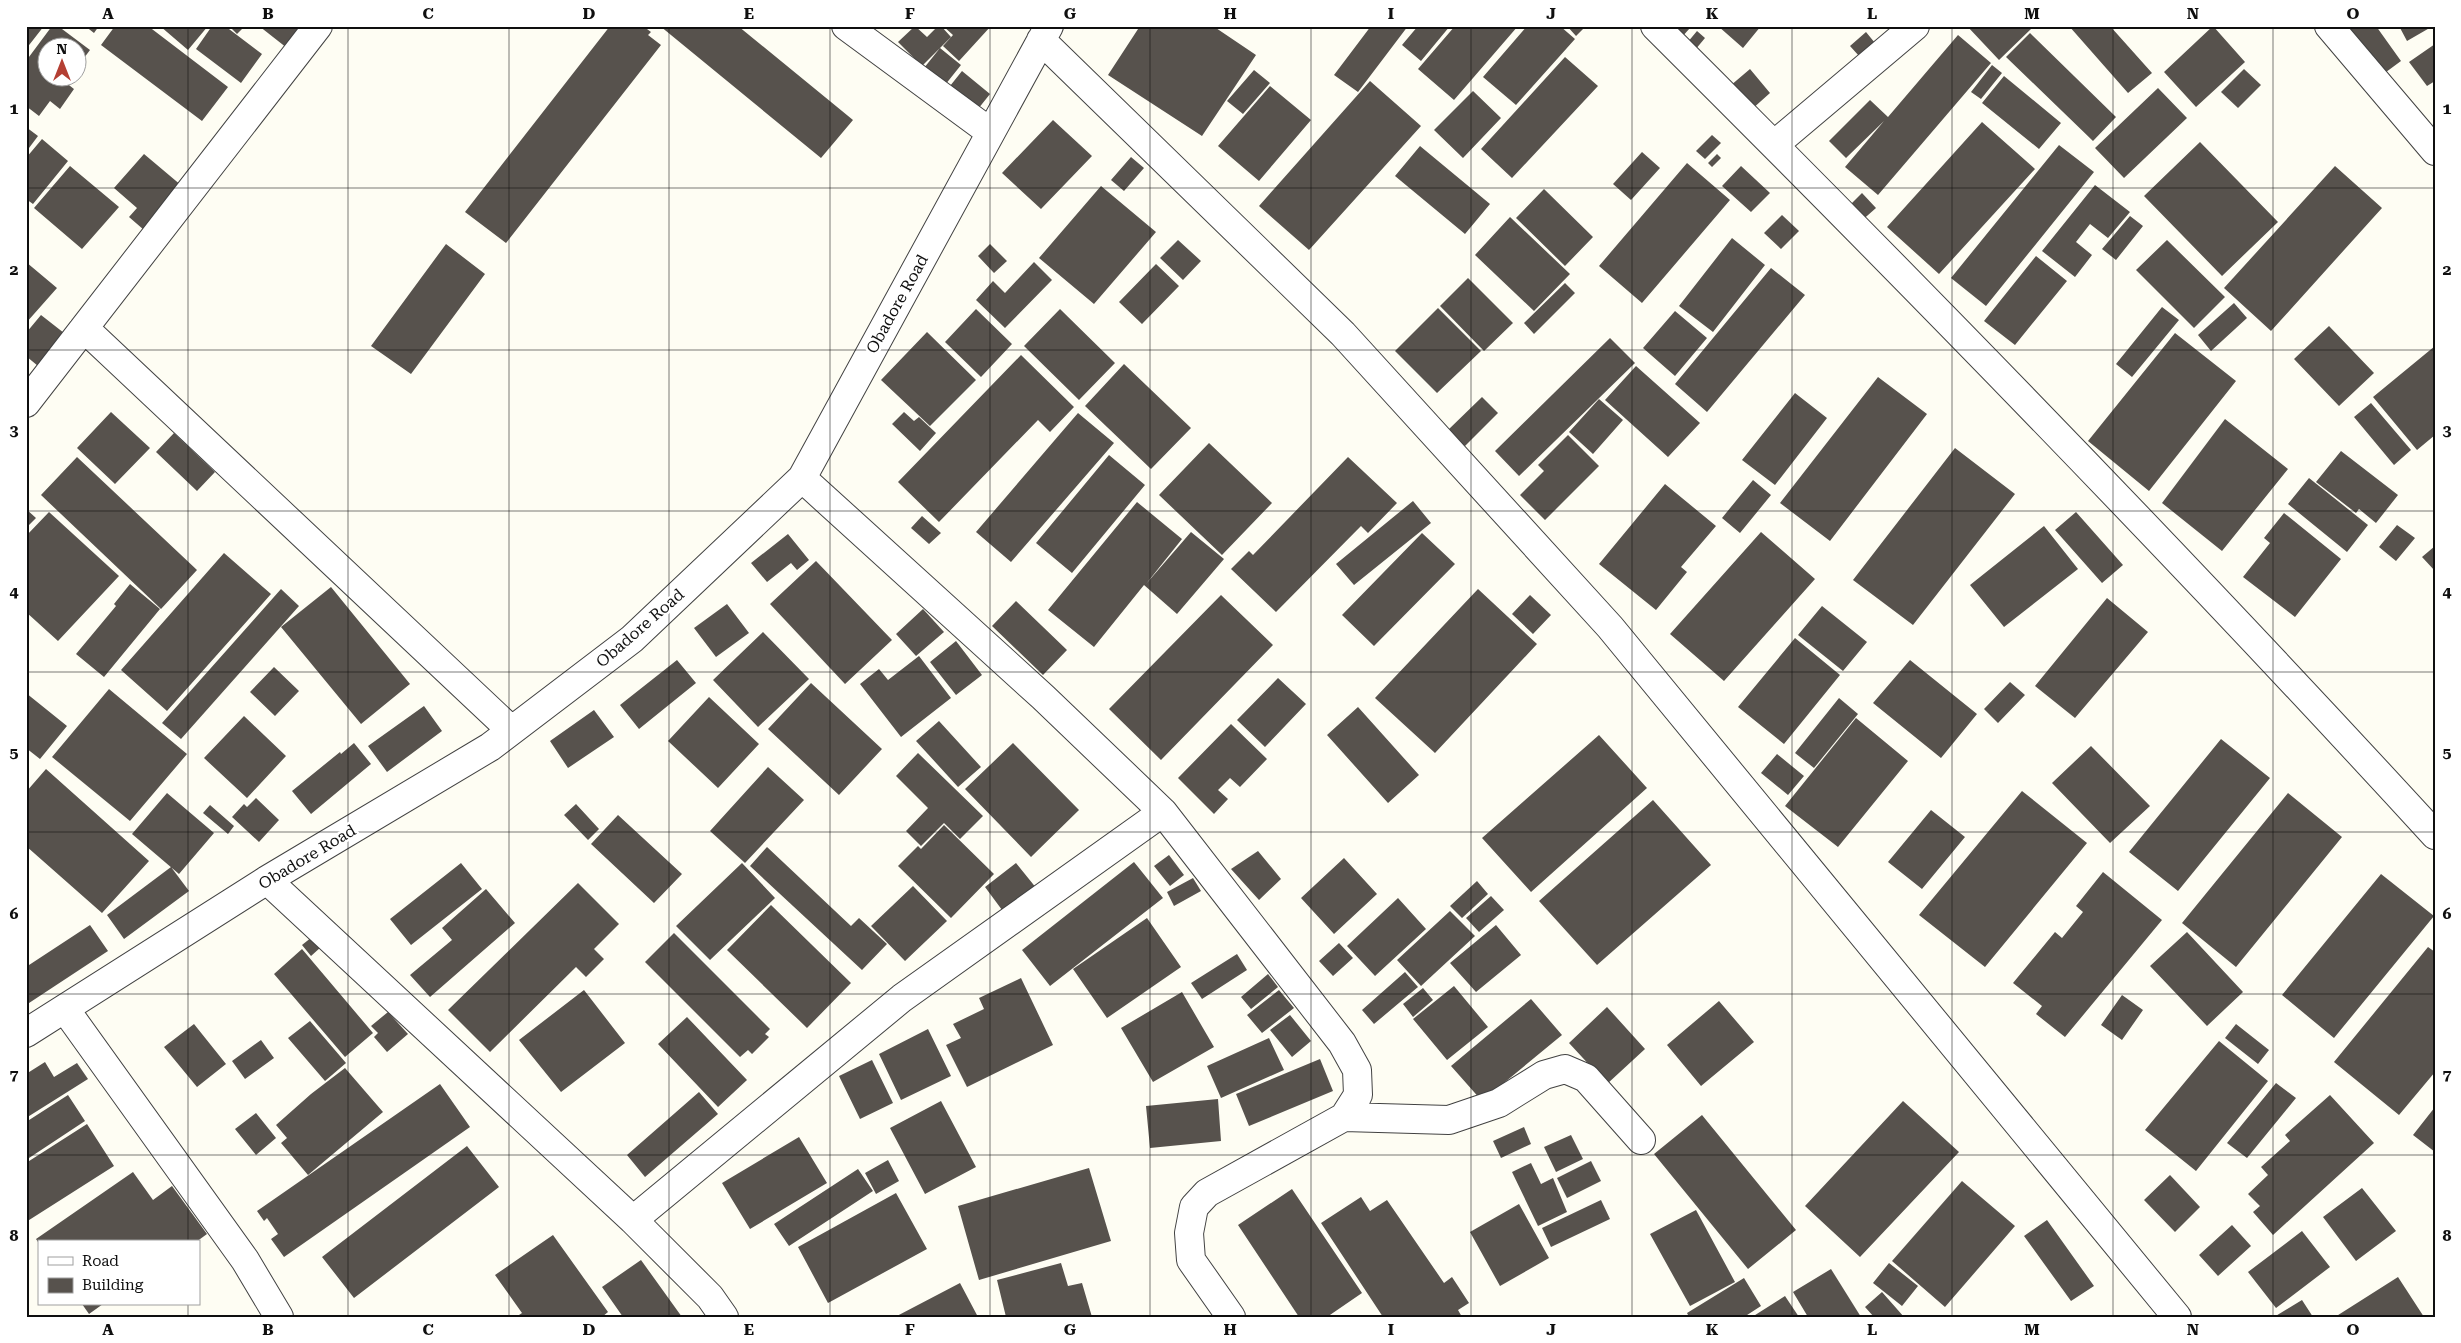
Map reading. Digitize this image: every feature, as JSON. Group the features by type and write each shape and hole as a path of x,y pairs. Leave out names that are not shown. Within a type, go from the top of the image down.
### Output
{"street":[{"path":"26,403 318,26"},
{"path":"846,26 990,132"},
{"path":"1655,26 1774,144 2284,671 2435,835"},
{"path":"1774,144 1915,26"},
{"path":"2329,26 2435,151"},
{"path":"1045,33 1343,334 1610,628 2177,1317"},
{"name":"Obadore Road","path":"26,1033 267,880 490,747 632,639 802,478 1045,33"},
{"path":"84,328 512,730"},
{"path":"802,478 1043,697 1163,812 1342,1043 1357,1070 1358,1095 1344,1116 1207,1193 1194,1207 1189,1233 1192,1260 1232,1317"},
{"path":"633,1220 902,998 1163,812"},
{"path":"267,880 633,1220 710,1297 724,1317"},
{"path":"65,1009 245,1260 279,1317"},
{"path":"1344,1116 1449,1120 1499,1103 1544,1075 1565,1069 1586,1078 1641,1140"}],"building":[{"path":"26,26 44,26 26,49"},
{"path":"52,26 58,26 74,38 43,38"},
{"path":"85,26 99,26 94,33"},
{"path":"115,26 148,26 228,87 202,121 101,45"},
{"path":"160,26 208,26 188,50"},
{"path":"212,26 225,26 262,54 241,83 196,49"},
{"path":"229,26 245,26 237,34"},
{"path":"259,26 303,26 287,48"},
{"path":"610,26 643,26 651,32 648,35 661,45 506,243 465,212"},
{"path":"660,26 738,26 853,120 821,158"},
{"path":"915,26 927,37 938,26 941,26 951,37 922,66 898,42"},
{"path":"943,26 991,26 959,61 943,46 953,35"},
{"path":"1140,26 1213,26 1256,55 1202,136 1108,75"},
{"path":"1371,26 1408,26 1358,92 1334,75"},
{"path":"1418,26 1450,26 1421,61 1402,45"},
{"path":"1455,26 1518,26 1454,100 1418,69"},
{"path":"1527,26 1560,26 1575,39 1516,105 1483,77"},
{"path":"1567,26 1586,26 1576,36"},
{"path":"1667,26 1689,26 1690,28 1681,38"},
{"path":"1718,26 1761,26 1743,48"},
{"path":"1967,26 2028,26 2031,29 1999,60"},
{"path":"2069,26 2110,26 2152,73 2128,93"},
{"path":"2213,26 2245,62 2196,107 2164,72"},
{"path":"2346,26 2376,26 2401,61 2382,75"},
{"path":"2399,26 2433,26 2407,41"},
{"path":"1697,31 1705,38 1695,50 1687,43"},
{"path":"1866,32 1875,43 1859,56 1850,46"},
{"path":"2030,33 2116,117 2093,141 2006,57"},
{"path":"1958,35 1991,63 1878,195 1845,167 1884,121 1846,158 1829,141 1870,100 1888,117"},
{"path":"2435,44 2435,81 2427,86 2409,62"},
{"path":"38,45 38,88 74,89 60,109 50,101 39,116 26,106 26,61"},
{"path":"940,48 961,65 945,85 924,68"},
{"path":"1565,57 1598,86 1512,178 1481,149"},
{"path":"1992,65 2002,73 1981,99 1971,92"},
{"path":"1750,69 1770,93 1751,110 1730,86"},
{"path":"2244,69 2261,85 2238,108 2221,92"},
{"path":"1254,70 1270,83 1243,114 1227,101"},
{"path":"962,71 990,94 978,109 950,86"},
{"path":"2004,76 2061,123 2039,149 1982,103"},
{"path":"1370,81 1421,126 1309,250 1259,206"},
{"path":"1270,86 1311,120 1259,181 1218,146"},
{"path":"2158,88 2187,118 2124,178 2095,148"},
{"path":"1473,91 1501,118 1463,158 1434,130"},
{"path":"1053,120 1092,156 1041,209 1002,173"},
{"path":"1982,122 2035,169 1939,274 1887,227"},
{"path":"26,127 38,136 26,152"},
{"path":"1712,135 1721,143 1705,159 1696,151"},
{"path":"42,139 68,161 33,204 26,199 26,158"},
{"path":"2200,142 2278,222 2222,276 2144,196"},
{"path":"2059,145 2094,172 1986,306 1951,278"},
{"path":"1420,146 1490,204 1465,234 1395,176"},
{"path":"1642,152 1660,168 1631,200 1613,184"},
{"path":"144,154 182,186 144,230 129,217 137,208 114,188"},
{"path":"1717,154 1721,158 1712,167 1708,163"},
{"path":"1131,157 1144,168 1124,191 1111,180"},
{"path":"1687,163 1730,200 1642,303 1599,266"},
{"path":"70,166 119,207 82,249 34,208"},
{"path":"1741,166 1770,193 1751,212 1722,186"},
{"path":"2335,166 2382,208 2271,331 2224,288"},
{"path":"2095,185 2130,212 2108,238 2090,224 2076,242 2092,255 2075,277 2042,251"},
{"path":"1101,186 1156,232 1094,304 1039,258"},
{"path":"1544,189 1593,237 1565,266 1516,218"},
{"path":"1862,193 1876,208 1859,223 1846,209"},
{"path":"1782,215 1799,231 1781,249 1764,233"},
{"path":"2130,216 2143,226 2116,260 2102,249"},
{"path":"1510,217 1570,274 1534,311 1475,255"},
{"path":"1732,238 1765,265 1713,332 1679,306"},
{"path":"1178,240 1201,261 1183,280 1160,258"},
{"path":"2167,240 2225,297 2194,328 2136,270"},
{"path":"446,244 485,274 411,374 371,346"},
{"path":"990,244 1007,261 994,273 978,256"},
{"path":"2036,256 2067,281 2015,345 1984,321"},
{"path":"26,262 57,288 26,323"},
{"path":"1034,262 1052,280 1005,328 976,300 993,281 1005,293"},
{"path":"1156,264 1179,286 1142,324 1119,302"},
{"path":"1771,268 1805,295 1707,412 1675,384"},
{"path":"1468,278 1513,323 1484,351 1440,306"},
{"path":"1565,283 1575,293 1534,334 1524,323"},
{"path":"2234,303 2247,318 2211,351 2198,335"},
{"path":"2162,307 2179,320 2132,377 2116,364"},
{"path":"1438,308 1481,351 1437,393 1395,351"},
{"path":"976,309 1012,344 981,377 945,342"},
{"path":"1060,309 1115,363 1079,400 1024,346"},
{"path":"1675,311 1707,338 1675,376 1643,348"},
{"path":"41,315 64,333 38,366 26,356 26,333"},
{"path":"2329,326 2374,373 2339,406 2294,359"},
{"path":"927,332 976,380 930,426 881,380"},
{"path":"2175,333 2236,381 2149,491 2088,441"},
{"path":"1610,338 1635,363 1519,476 1495,451"},
{"path":"2435,346 2435,435 2417,450 2373,397"},
{"path":"1021,355 1074,407 1050,432 1038,420 939,522 898,482"},
{"path":"1124,364 1191,428 1151,469 1085,406"},
{"path":"1636,366 1700,423 1668,457 1605,400"},
{"path":"1878,377 1927,414 1830,541 1780,503"},
{"path":"1795,393 1827,418 1775,485 1742,460"},
{"path":"1482,397 1498,413 1464,447 1447,431"},
{"path":"1599,399 1623,420 1593,454 1569,432"},
{"path":"2371,403 2411,450 2394,465 2354,417"},
{"path":"111,412 150,448 115,484 77,448"},
{"path":"904,412 914,421 919,417 936,433 920,451 892,424"},
{"path":"1078,413 1114,443 1011,562 976,532"},
{"path":"2225,419 2288,469 2222,551 2162,503"},
{"path":"174,433 215,472 197,491 156,452"},
{"path":"1568,435 1599,466 1545,520 1520,495 1544,471 1538,465"},
{"path":"1209,443 1272,503 1222,555 1159,495"},
{"path":"1955,448 2015,494 1913,625 1853,580"},
{"path":"2341,451 2398,495 2376,523 2359,509 2356,513 2316,482"},
{"path":"1109,455 1145,485 1072,573 1036,543"},
{"path":"77,457 197,570 161,609 41,495"},
{"path":"1348,457 1397,503 1368,533 1361,526 1276,612 1231,569 1249,551 1253,555"},
{"path":"2309,478 2368,525 2347,552 2288,504"},
{"path":"1753,480 1771,495 1740,533 1722,518"},
{"path":"1665,484 1716,526 1681,567 1687,572 1656,610 1599,564"},
{"path":"1413,501 1431,523 1354,585 1336,564"},
{"path":"1137,502 1182,539 1146,584 1191,532 1224,559 1177,614 1144,585 1094,647 1048,610"},
{"path":"26,509 36,518 26,528"},
{"path":"49,512 119,576 58,641 26,612 26,536"},
{"path":"2076,512 2123,565 2102,583 2055,530"},
{"path":"2284,513 2341,559 2295,617 2243,577 2270,543 2264,538"},
{"path":"922,516 941,533 929,544 911,528"},
{"path":"2397,525 2415,538 2396,561 2379,547"},
{"path":"2044,526 2078,569 2004,627 1970,585"},
{"path":"1761,532 1815,579 1724,681 1670,634"},
{"path":"1422,533 1455,564 1374,646 1342,615"},
{"path":"788,534 809,560 797,570 791,563 767,582 751,563"},
{"path":"2435,546 2435,571 2422,557"},
{"path":"224,553 271,594 167,711 121,670"},
{"path":"816,561 892,640 845,684 770,604"},
{"path":"130,584 160,609 104,677 76,654 116,606 114,604"},
{"path":"331,587 410,684 361,724 281,627"},
{"path":"281,589 299,606 181,739 162,723"},
{"path":"1478,589 1537,644 1435,753 1375,698"},
{"path":"1221,595 1273,645 1161,760 1109,709"},
{"path":"1530,595 1551,615 1533,634 1512,614"},
{"path":"2107,598 2148,632 2075,718 2035,686"},
{"path":"1016,601 1067,650 1043,675 992,626"},
{"path":"727,604 749,633 716,657 694,628"},
{"path":"1822,606 1867,642 1843,671 1798,635"},
{"path":"923,609 944,632 916,656 896,634"},
{"path":"763,632 809,679 758,727 713,680"},
{"path":"1795,638 1840,675 1784,744 1738,707"},
{"path":"956,641 982,675 956,695 930,662"},
{"path":"919,656 951,698 901,737 860,684 879,669 888,680"},
{"path":"677,660 696,683 639,729 620,705"},
{"path":"1910,660 1977,714 1941,758 1873,703"},
{"path":"274,667 299,691 275,716 250,692"},
{"path":"1278,678 1306,704 1265,747 1237,720"},
{"path":"2010,682 2025,695 1998,723 1984,709"},
{"path":"811,683 882,749 839,795 768,729"},
{"path":"109,689 187,754 130,821 52,757"},
{"path":"26,693 67,726 40,759 26,748"},
{"path":"709,697 759,744 718,788 668,741"},
{"path":"1839,698 1858,714 1814,768 1795,753"},
{"path":"424,706 442,731 387,772 368,746"},
{"path":"1358,707 1419,775 1388,803 1327,735"},
{"path":"594,710 614,737 568,768 550,741"},
{"path":"244,716 286,756 247,798 204,758"},
{"path":"1856,718 1908,761 1838,847 1785,806"},
{"path":"939,721 981,767 958,787 916,741"},
{"path":"1231,724 1267,759 1240,787 1230,778 1218,790 1228,799 1214,814 1178,778"},
{"path":"1599,735 1647,788 1531,892 1482,838"},
{"path":"2221,739 2270,778 2178,891 2129,852"},
{"path":"354,743 371,764 311,814 292,791"},
{"path":"1013,743 1079,810 1031,857 965,789"},
{"path":"2091,746 2150,806 2110,843 2052,783"},
{"path":"918,753 983,816 960,839 944,823 921,846 906,831 928,808 896,776"},
{"path":"1777,754 1804,776 1788,795 1761,773"},
{"path":"768,767 804,800 745,863 710,831"},
{"path":"46,769 149,861 102,913 26,846 26,792"},
{"path":"2022,791 2087,843 1985,967 1919,915"},
{"path":"167,793 214,833 179,874 132,834"},
{"path":"2288,793 2342,837 2236,967 2182,923"},
{"path":"256,798 279,820 259,842 232,817 244,804 247,807"},
{"path":"1653,800 1711,865 1597,965 1539,901"},
{"path":"576,804 599,829 588,840 564,815"},
{"path":"210,805 234,826 228,834 203,813"},
{"path":"1931,810 1965,837 1922,889 1888,862"},
{"path":"618,815 682,874 654,903 591,844"},
{"path":"944,825 994,874 951,918 898,866 918,846 921,849"},
{"path":"767,847 851,926 859,918 887,944 862,970 750,866"},
{"path":"1258,851 1281,879 1259,900 1231,869"},
{"path":"1169,855 1184,875 1170,886 1154,866"},
{"path":"1344,858 1377,894 1334,934 1301,898"},
{"path":"1134,862 1163,898 1050,986 1022,950"},
{"path":"461,863 482,889 411,945 390,919"},
{"path":"742,863 775,898 710,960 676,926"},
{"path":"1016,863 1037,889 1005,914 985,887"},
{"path":"171,867 189,891 124,939 107,915"},
{"path":"2103,872 2162,920 2065,1037 2036,1014 2042,1006 2013,983 2055,932 2062,938 2083,912 2076,906"},
{"path":"2381,874 2434,916 2334,1038 2282,995"},
{"path":"1193,878 1201,891 1174,906 1167,892"},
{"path":"1477,881 1488,894 1462,918 1450,906"},
{"path":"578,883 619,924 594,949 604,959 586,977 576,967 490,1052 448,1010"},
{"path":"913,886 947,921 905,961 871,926"},
{"path":"486,889 515,923 430,997 410,975 452,940 442,928"},
{"path":"1491,896 1504,910 1479,932 1466,918"},
{"path":"1398,898 1426,929 1375,976 1347,946"},
{"path":"771,905 851,983 807,1028 727,950"},
{"path":"1450,911 1475,936 1421,986 1397,960"},
{"path":"1147,918 1181,967 1107,1018 1073,969"},
{"path":"90,925 108,951 26,1005 26,967"},
{"path":"1496,925 1521,955 1476,992 1450,963"},
{"path":"2187,932 2243,992 2207,1026 2150,966"},
{"path":"674,933 770,1029 765,1034 769,1037 752,1054 748,1050 740,1057 645,962"},
{"path":"312,937 321,947 311,956 302,945"},
{"path":"1339,943 1353,958 1333,976 1319,961"},
{"path":"2428,947 2435,952 2435,1072 2399,1115 2334,1062"},
{"path":"302,949 373,1033 345,1057 274,974"},
{"path":"1237,954 1247,970 1202,999 1191,983"},
{"path":"1405,972 1418,987 1374,1024 1362,1010"},
{"path":"1268,974 1278,987 1251,1009 1241,997"},
{"path":"1021,978 1053,1045 967,1087 946,1045 961,1038 953,1024 984,1009 979,998"},
{"path":"1454,986 1488,1027 1447,1060 1413,1019"},
{"path":"1423,988 1433,1000 1413,1017 1403,1004"},
{"path":"584,990 625,1043 561,1092 519,1040"},
{"path":"1279,990 1294,1008 1262,1033 1247,1015"},
{"path":"1182,992 1214,1047 1153,1082 1121,1028"},
{"path":"2122,995 2143,1010 2122,1040 2101,1025"},
{"path":"1531,999 1562,1035 1482,1101 1451,1066"},
{"path":"1719,1001 1754,1042 1701,1086 1667,1045"},
{"path":"1607,1007 1645,1049 1607,1084 1569,1043"},
{"path":"388,1012 408,1034 387,1052 374,1037 378,1033 371,1026"},
{"path":"1290,1015 1311,1041 1292,1057 1270,1030"},
{"path":"687,1017 747,1080 718,1107 658,1044"},
{"path":"310,1021 346,1063 325,1081 288,1038"},
{"path":"194,1024 226,1064 197,1087 164,1047"},
{"path":"2236,1024 2269,1050 2258,1064 2225,1038"},
{"path":"928,1029 951,1076 901,1100 879,1054"},
{"path":"1269,1038 1284,1070 1221,1098 1207,1066"},
{"path":"261,1040 274,1058 245,1079 232,1061"},
{"path":"2219,1041 2268,1081 2196,1171 2145,1130"},
{"path":"1320,1059 1333,1091 1249,1126 1236,1094"},
{"path":"872,1060 893,1103 860,1119 839,1076"},
{"path":"45,1062 54,1077 77,1063 88,1079 26,1118 26,1074"},
{"path":"345,1068 383,1112 308,1175 281,1143 287,1138 276,1125 311,1094"},
{"path":"2276,1083 2296,1098 2247,1158 2227,1143"},
{"path":"440,1084 470,1127 284,1257 271,1239 278,1234 267,1218 264,1221 257,1211"},
{"path":"699,1092 718,1114 645,1177 627,1155"},
{"path":"68,1095 85,1121 26,1160 26,1122"},
{"path":"2330,1095 2374,1143 2273,1235 2253,1212 2260,1206 2248,1194 2268,1175 2261,1167 2290,1141 2285,1135"},
{"path":"1218,1099 1221,1141 1150,1148 1146,1106"},
{"path":"941,1101 976,1167 925,1194 890,1128"},
{"path":"1903,1101 1959,1152 1860,1257 1805,1206"},
{"path":"2435,1107 2435,1152 2413,1135"},
{"path":"256,1113 276,1138 256,1155 235,1129"},
{"path":"1702,1115 1796,1230 1748,1269 1654,1154"},
{"path":"87,1124 114,1166 26,1222 26,1163"},
{"path":"1524,1127 1531,1144 1501,1158 1493,1141"},
{"path":"1571,1135 1583,1159 1556,1172 1544,1147"},
{"path":"799,1137 827,1183 750,1229 722,1183"},
{"path":"467,1146 499,1187 354,1298 322,1257"},
{"path":"888,1160 899,1181 876,1194 865,1173"},
{"path":"1591,1161 1601,1181 1567,1198 1557,1178"},
{"path":"1531,1163 1541,1184 1553,1178 1567,1212 1538,1226 1512,1172"},
{"path":"1089,1168 1111,1241 979,1280 958,1206"},
{"path":"858,1169 873,1191 789,1246 774,1224"},
{"path":"133,1172 153,1200 172,1186 207,1234 199,1240 38,1240 38,1242 36,1239"},
{"path":"2170,1175 2200,1207 2175,1232 2144,1200"},
{"path":"1962,1181 2015,1226 1945,1307 1892,1261"},
{"path":"2362,1188 2396,1231 2356,1261 2323,1217"},
{"path":"1292,1189 1362,1293 1327,1317 1299,1317 1238,1225"},
{"path":"896,1193 927,1249 828,1303 798,1247"},
{"path":"1361,1197 1370,1211 1387,1200 1444,1283 1452,1277 1469,1303 1458,1310 1462,1317 1383,1317 1321,1223"},
{"path":"1601,1200 1610,1219 1551,1247 1542,1228"},
{"path":"1519,1204 1549,1258 1500,1286 1470,1232"},
{"path":"1696,1210 1735,1282 1690,1306 1650,1234"},
{"path":"2047,1220 2094,1286 2071,1301 2024,1236"},
{"path":"2232,1225 2251,1246 2218,1276 2199,1255"},
{"path":"2302,1231 2330,1267 2276,1308 2248,1272"},
{"path":"553,1235 608,1312 602,1317 516,1317 522,1313 495,1275"},
{"path":"641,1260 682,1317 623,1317 602,1287"},
{"path":"1061,1263 1068,1286 1082,1283 1092,1317 1006,1317 997,1280"},
{"path":"1889,1263 1918,1286 1902,1306 1873,1283"},
{"path":"1831,1269 1861,1317 1808,1317 1793,1292"},
{"path":"2398,1277 2424,1317 2335,1317"},
{"path":"1744,1278 1761,1306 1744,1317 1689,1317 1687,1313"},
{"path":"960,1283 978,1317 895,1317"},
{"path":"1882,1292 1904,1317 1874,1317 1865,1307"},
{"path":"1785,1296 1799,1317 1752,1317"},
{"path":"2302,1300 2313,1317 2274,1317"},
{"path":"83,1306 100,1306 89,1314"}]}
